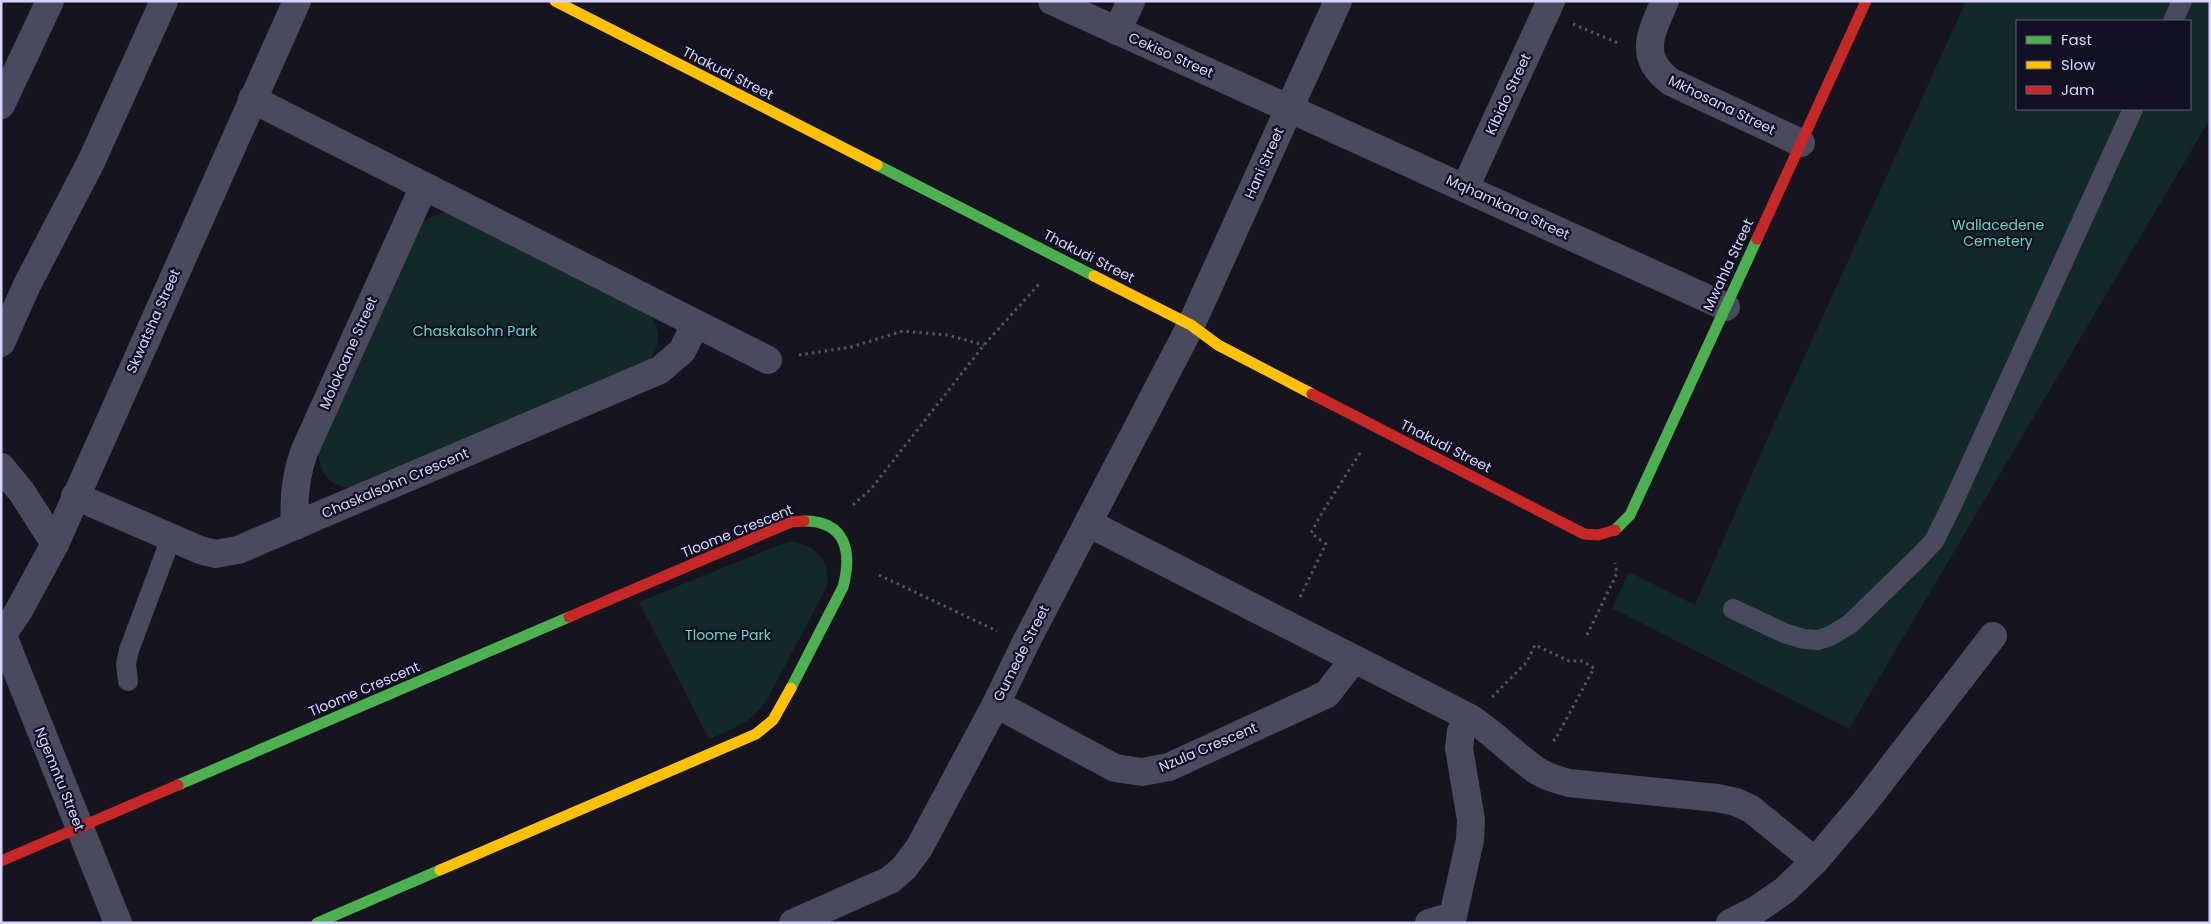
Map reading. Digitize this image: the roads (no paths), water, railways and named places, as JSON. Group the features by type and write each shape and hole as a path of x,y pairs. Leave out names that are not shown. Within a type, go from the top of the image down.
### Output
{"street":[{"path":"1,105 50,1"},
{"path":"5,325 91,162 164,1"},
{"name":"Skwatsha Street","path":"2,636 18,612 55,544 297,1"},
{"name":"Thakudi Street","path":"554,1 1191,325 1218,345 1584,534 1596,536 1608,534"},
{"name":"Cekiso Street","path":"1052,1 1289,108"},
{"path":"1117,31 1131,1"},
{"name":"Hani Street","path":"1191,325 1338,1"},
{"name":"Mkhosana Street","path":"1665,1 1650,38 1651,57 1662,76 1801,143"},
{"name":"Mwahla Street","path":"1608,534 1624,523 1630,514 1866,1"},
{"name":"Kibido Street","path":"1465,188 1548,7"},
{"path":"252,99 695,325 768,360"},
{"name":"Mqhamkana Street","path":"1289,108 1726,307"},
{"name":"Molokoane Street","path":"295,526 293,504 295,483 304,452 424,186"},
{"name":"Chaskalsohn Crescent","path":"75,496 206,553 222,554 238,550 660,370 682,351 695,325"},
{"name":"Gumede Street","path":"792,923 890,880 904,868 918,848 996,704 1191,325"},
{"path":"1,466 21,492 55,544"},
{"name":"Tloome Crescent","path":"1,861 791,522 818,521 830,526 839,534 848,554 847,576 779,711 766,727 756,734 317,923"},
{"path":"1088,523 1470,718 1536,770 1569,783 1717,798 1736,802 1751,809 1815,861"},
{"name":"Ngemntu Street","path":"2,636 118,923"},
{"path":"1730,923 1756,910 1785,890 1815,861 1865,802 1993,636"},
{"name":"Nzula Crescent","path":"996,704 1115,768 1142,772 1156,771 1169,767 1327,694 1354,659"},
{"path":"1429,923 1453,916 1470,840 1471,820 1459,748 1461,731 1470,718"}],"lane":[{"path":"2173,20 2182,1"},
{"path":"1733,610 1784,633 1804,639 1818,640 1830,636 1850,624 1934,541 2133,110"},
{"path":"128,681 126,664 129,650 171,538"}],"park label":[{"name":"Wallacedene Cemetery","path":"1998,234"},
{"name":"Chaskalsohn Park","path":"475,331"},
{"name":"Tloome Park","path":"728,635"}]}
